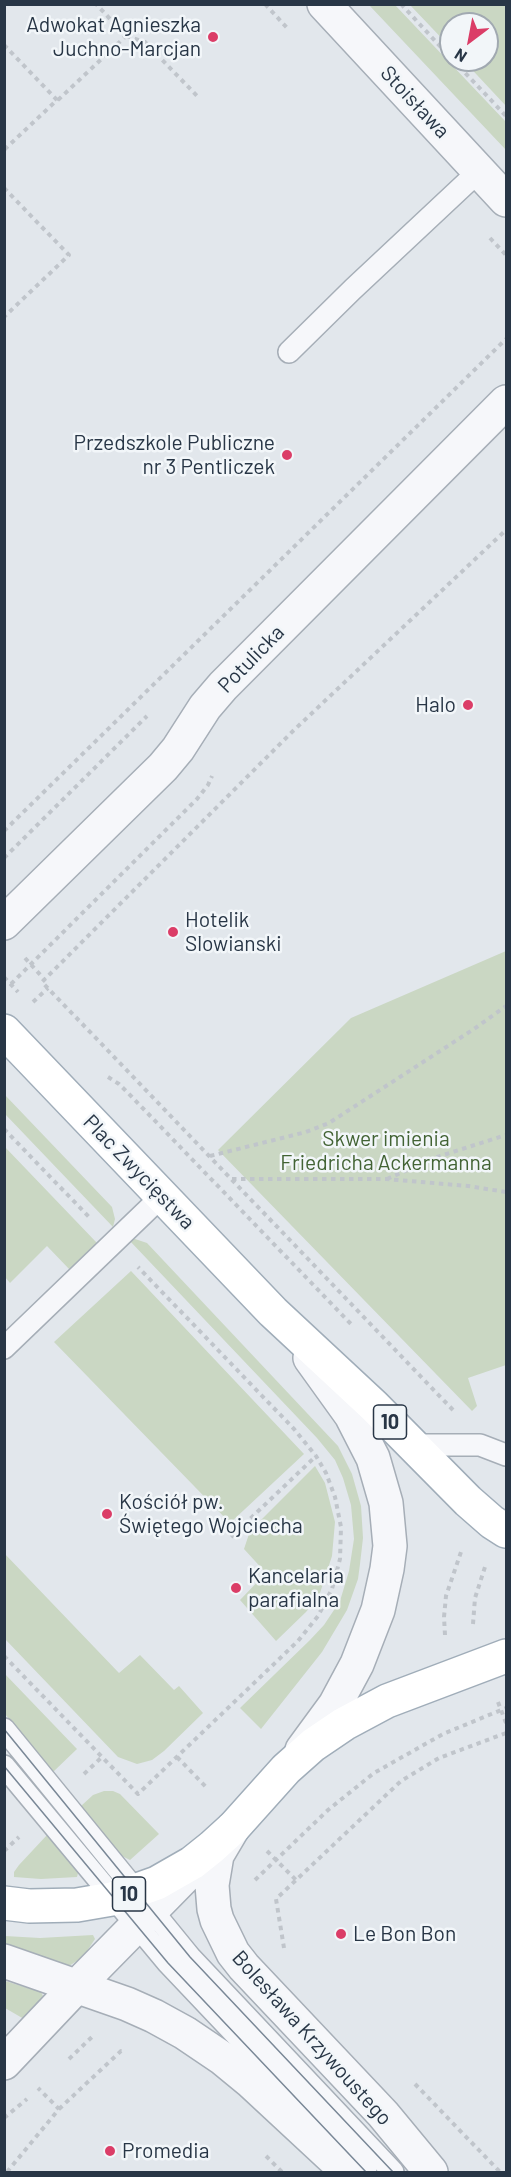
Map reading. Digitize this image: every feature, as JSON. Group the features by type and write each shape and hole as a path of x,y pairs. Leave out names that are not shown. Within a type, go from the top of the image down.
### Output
{"main road":[{"name":"Plac Zwycięstwa","path":"4,1031 273,1312 414,1445 468,1501 492,1522 507,1531"},
{"name":"Plac Zwycięstwa","path":"4,1903 29,1906 134,1907 168,1877 192,1863 212,1847 234,1827 286,1769 324,1738 368,1710 404,1694 507,1656"}],"street":[{"name":"Stoisława","path":"324,4 507,200"},
{"name":"Potulicka","path":"4,923 163,766 223,686 507,402"},
{"name":"Plac Zwycięstwa","path":"273,1312 329,1383 359,1429 377,1470 389,1523 387,1569 380,1603 370,1634 339,1699 308,1743 286,1769"},
{"name":"Bolesława Krzywoustego","path":"234,1827 217,1855 212,1878 214,1909 227,1943 244,1967 383,2114 431,2172"},
{"name":"Plac Zwycięstwa","path":"6,2061 76,1987 134,1907"},
{"path":"4,1961 154,2016 210,2050 250,2081 348,2172"}],"lane":[{"path":"289,352 478,171"},
{"path":"4,1348 162,1196"},
{"path":"414,1445 466,1444 498,1452"},
{"path":"4,1729 206,2005 366,2172"},
{"path":"4,1766 134,1907 220,1990 393,2172"}],"path":[{"path":"96,4 126,36 145,42 198,97"},
{"path":"401,4 439,45"},
{"path":"4,150 126,36"},
{"path":"4,45 57,100"},
{"path":"465,72 507,116"},
{"path":"4,188 69,255 4,317"},
{"path":"4,831 507,339"},
{"path":"498,1452 42,982 293,731 507,530"},
{"path":"18,952 45,980"},
{"path":"4,977 31,1005"},
{"path":"210,1156 306,1132 329,1123 465,1036 507,1006"},
{"path":"102,1074 123,1088 352,1326"},
{"path":"4,1129 294,1429 316,1456 326,1473 335,1497 341,1527 340,1559 328,1597 312,1625 138,1794 4,1656"},
{"path":"386,1179 434,1158 507,1135"},
{"path":"231,1179 386,1179 468,1185 507,1192"},
{"path":"231,1536 316,1456"},
{"path":"447,1643 444,1633 444,1603 464,1544"},
{"path":"474,1632 474,1603 487,1561"},
{"path":"247,1887 328,1810 374,1773 429,1740 507,1708"},
{"path":"284,1952 276,1899 401,1781 439,1758 507,1733"},
{"path":"177,1757 206,1787"},
{"path":"264,1847 296,1880"},
{"path":"67,2061 96,2033"},
{"path":"7,2172 59,2109 121,2051 133,2051"},
{"path":"6,2061 59,2109"}],"green space":[{"path":"369,5 395,5 439,51 439,72 459,72 506,122 506,150"},
{"path":"410,5 506,5 506,106 474,72 499,72 499,12 439,12 439,35"},
{"name":"Skwer imienia Friedricha Ackermanna","path":"506,951 506,1365 468,1378 477,1406 472,1411 218,1150 351,1018"},
{"path":"5,1095 112,1207 115,1219 113,1227 5,1114"},
{"path":"4,1146 97,1243 70,1270 47,1246 10,1283 5,1277"},
{"path":"132,1238 147,1243 338,1446 352,1474 361,1506 363,1538 358,1579 347,1610 322,1652 261,1729 240,1708 310,1640 324,1625 340,1601 349,1571 354,1539 351,1505 335,1460 317,1438 129,1240"},
{"path":"131,1271 304,1454 230,1523 54,1342"},
{"path":"315,1466 325,1483 335,1522 332,1556 319,1596 276,1641 240,1600 266,1573 244,1549 250,1531"},
{"path":"4,1553 119,1673 140,1655 174,1690 179,1686 203,1713 152,1760 137,1764 118,1757 5,1639"},
{"path":"4,1673 77,1749 53,1772 5,1714"},
{"path":"104,1791 120,1794 159,1834 130,1860 122,1856 81,1806 93,1795"},
{"path":"47,1835 78,1873 77,1877 41,1879 14,1877 14,1872 19,1865"},
{"path":"93,1935 95,1939 83,1957 69,1966 5,1946 5,1936 40,1938"},
{"path":"5,1981 41,1992 43,1996 24,2019 5,2008"}],"tram line":[{"path":"4,1729 190,1957 393,2172"},
{"path":"4,1766 168,1963 366,2172"}],"place":[{"name":"Adwokat Agnieszka Juchno-Marcjan","path":"213,37"},
{"name":"Przedszkole Publiczne nr 3 Pentliczek","path":"287,455"},
{"name":"Halo","path":"468,705"},
{"name":"Hotelik Slowianski","path":"173,932"},
{"name":"Kościół pw. Świętego Wojciecha","path":"107,1514"},
{"name":"Kancelaria parafialna","path":"236,1588"},
{"name":"Le Bon Bon","path":"341,1934"},
{"name":"Promedia","path":"110,2151"}]}
